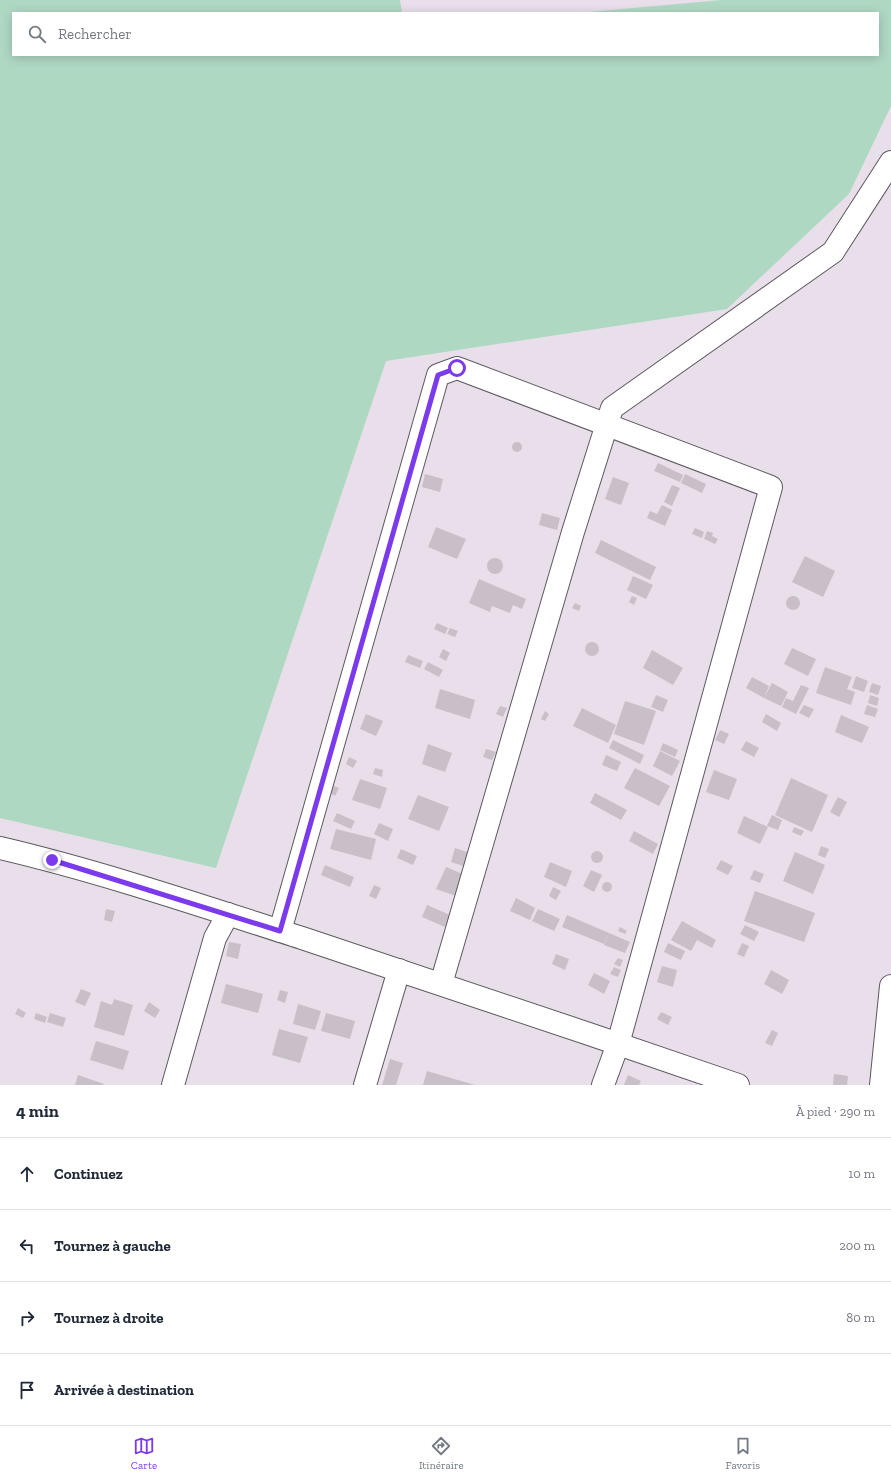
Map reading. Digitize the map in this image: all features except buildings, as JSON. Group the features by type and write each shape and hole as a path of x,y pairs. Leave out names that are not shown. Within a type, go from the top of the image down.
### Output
{"street":[{"path":"441,984 573,532 612,408 833,252 891,162"},
{"path":"280,931 438,375 457,368 771,487 618,1044 603,1085"},
{"path":"0,848 52,860 228,914 441,984 738,1085"},
{"path":"173,1085 215,938 228,914"},
{"path":"365,1085 398,970"},
{"path":"881,1085 891,986"}],"green space":[{"path":"0,0 400,0 402,12 12,12 12,56 879,56 879,12 589,12 721,0 891,0 891,106 849,194 727,309 386,361 216,868 0,818"}],"route":[{"path":"52,860 280,931 438,375 457,368"}]}
